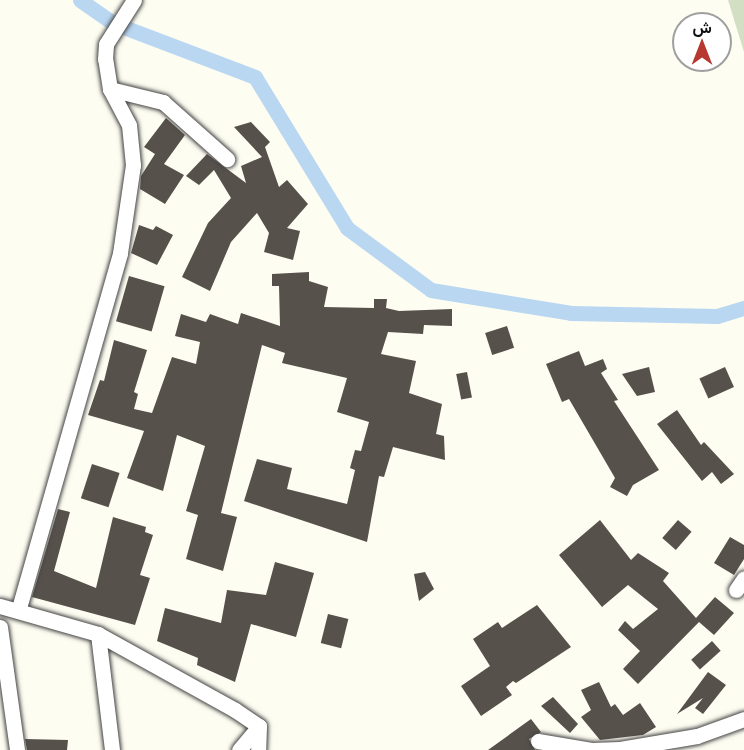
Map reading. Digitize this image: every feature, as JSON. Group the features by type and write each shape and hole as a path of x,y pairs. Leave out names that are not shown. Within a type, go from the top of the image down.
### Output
{"street":[{"path":"19,608 120,253 133,165 129,125 110,89 106,44 134,0"},
{"path":"110,89 163,102 227,159"},
{"path":"0,606 19,608 98,634 259,726"},
{"path":"0,627 17,750"},
{"path":"98,634 112,750"},
{"path":"538,741 591,750 694,743 744,719"},
{"path":"239,750 259,726"},
{"path":"258,750 259,726"}],"green space":[{"path":"728,0 744,0 744,52 732,12"}],"building":[{"path":"166,118 185,135 164,164 184,175 165,204 140,189 141,176 155,154 144,147"},
{"path":"251,122 270,142 265,147 279,187 287,180 308,204 287,228 300,231 293,260 264,252 269,233 257,213 231,242 210,291 182,277 208,223 231,198 214,170 199,185 186,176 207,154 246,183 241,166 262,157 234,127"},
{"path":"139,225 153,230 156,226 173,235 157,265 131,253"},
{"path":"309,272 309,281 328,287 324,307 374,308 374,299 387,299 386,308 399,311 452,309 452,326 424,325 423,334 388,332 381,354 416,361 409,393 442,404 436,434 444,436 445,460 393,447 384,477 379,476 367,542 244,501 257,459 292,468 287,489 347,504 355,470 350,468 355,450 361,451 369,422 337,412 347,378 282,363 285,353 262,345 221,513 237,517 223,571 186,559 198,515 186,511 205,446 177,435 163,491 127,478 144,431 88,415 100,380 104,381 114,340 147,350 134,392 138,394 134,409 152,413 172,357 196,364 200,342 175,336 181,314 206,322 210,314 238,324 241,313 280,326 279,286 272,286 272,274"},
{"path":"129,276 165,286 152,331 116,321"},
{"path":"507,326 514,348 492,355 485,333"},
{"path":"579,351 585,366 603,359 607,369 601,373 618,400 614,401 659,470 633,485 627,496 610,487 615,478 569,399 562,402 546,364"},
{"path":"649,367 655,392 637,396 622,374"},
{"path":"725,367 734,387 708,398 699,378"},
{"path":"467,372 472,398 461,400 456,374"},
{"path":"677,410 701,445 704,442 734,474 721,484 712,472 702,481 657,424"},
{"path":"92,464 120,473 108,507 81,498"},
{"path":"58,509 70,512 54,571 96,588 113,517 146,527 145,532 153,535 140,575 150,578 135,625 32,597"},
{"path":"600,520 631,560 638,553 669,573 663,581 696,618 715,597 734,613 714,635 699,622 638,684 623,669 640,651 618,630 625,621 633,629 658,609 628,585 602,607 559,555"},
{"path":"678,520 692,532 676,550 662,538"},
{"path":"730,537 744,545 744,559 734,575 714,563"},
{"path":"275,562 314,573 296,637 251,624 235,682 197,665 198,658 157,641 165,608 221,623 227,590 266,595"},
{"path":"425,572 434,589 419,601 414,574"},
{"path":"537,605 571,647 516,683 513,681 506,687 512,695 481,716 461,686 490,666 473,639 498,622 502,628"},
{"path":"328,614 348,619 341,648 321,643"},
{"path":"712,641 721,651 700,669 691,660"},
{"path":"708,672 726,685 703,714 695,708 703,698 677,714"},
{"path":"599,682 611,707 615,704 623,715 640,703 656,727 643,735 600,740 581,717 591,710 581,690"},
{"path":"553,697 578,724 570,733 541,706"},
{"path":"531,719 541,732 529,739 535,750 488,750"},
{"path":"25,739 68,740 67,750 27,750"}],"waterway":[{"path":"80,0 113,23 255,77 347,228 431,290 571,313 717,316 744,308"}]}
